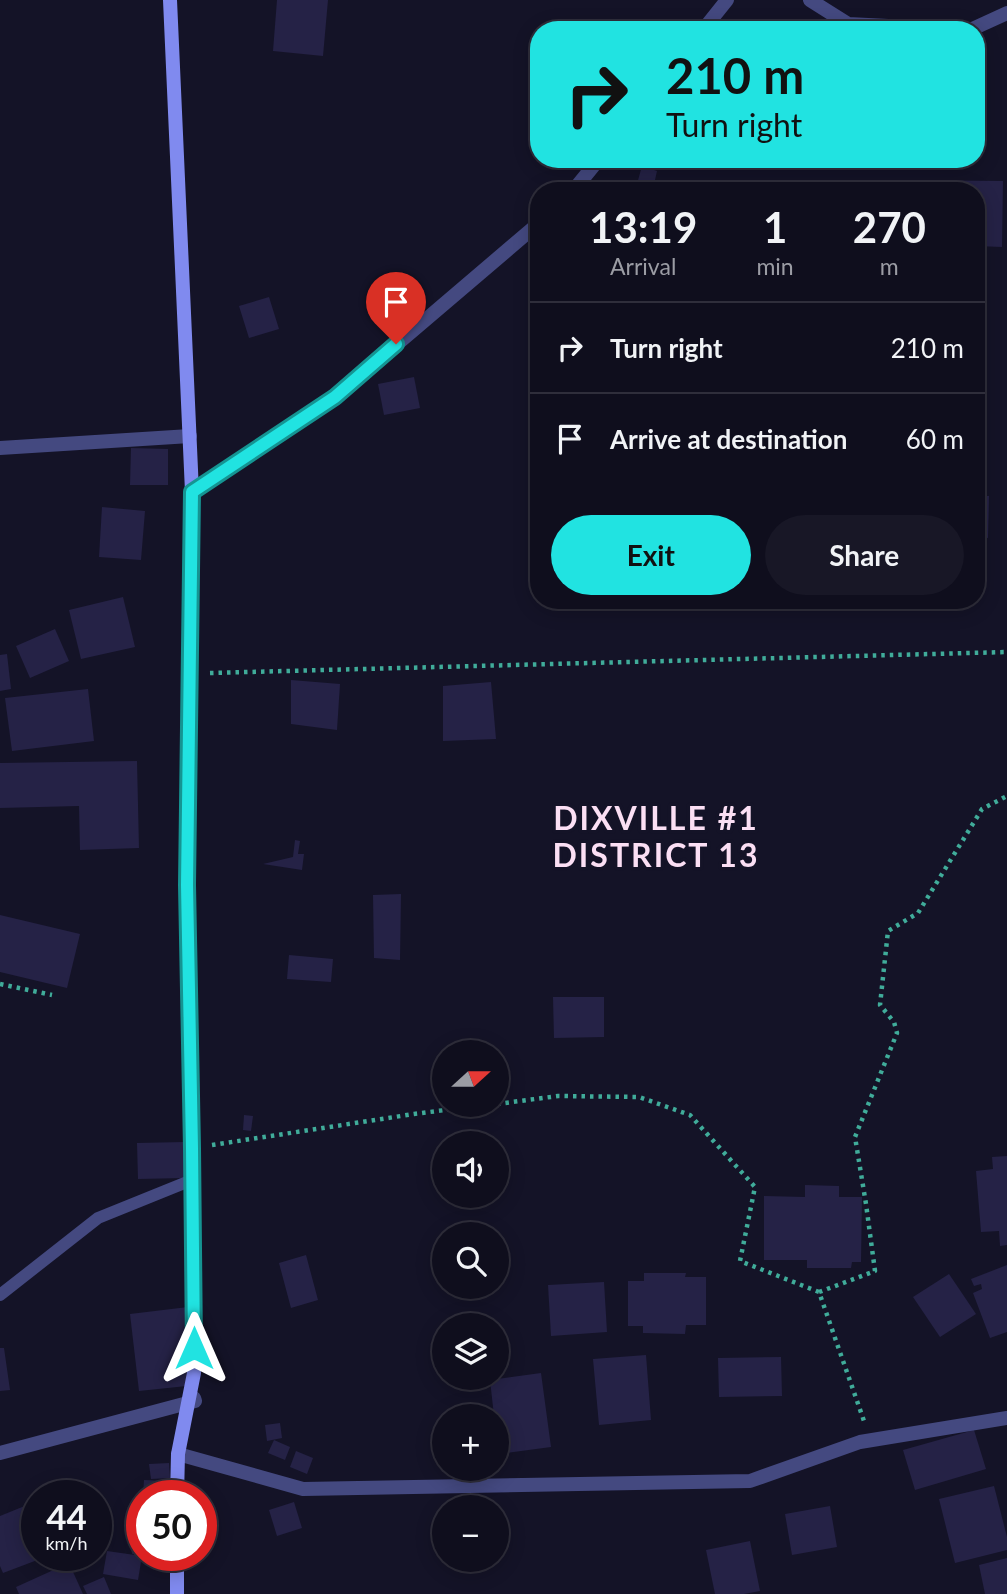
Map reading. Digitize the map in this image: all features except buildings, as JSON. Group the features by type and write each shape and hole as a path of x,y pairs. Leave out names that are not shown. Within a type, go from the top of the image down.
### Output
{"main road":[{"path":"170,0 192,492 187,885 194,1373 178,1454 177,1480"},
{"path":"177,1571 177,1594"}],"street":[{"path":"710,21 727,0"},
{"path":"810,0 843,21"},
{"path":"985,23 1007,13"},
{"path":"580,182 591,168"},
{"path":"192,492 335,397 530,231"},
{"path":"0,448 190,436"},
{"path":"0,1453 195,1401 194,1373"},
{"path":"178,1454 303,1489 750,1481 874,1439 1007,1418"}],"lane":[{"path":"0,1295 98,1218 192,1180 192,1148"}],"path":[{"path":"188,673 1007,652"},
{"path":"509,1102 558,1096 639,1097 690,1115 755,1187 740,1261 819,1292 875,1271 855,1137 897,1032 894,1022 880,1005 888,931 918,914 982,809 1007,796"},
{"path":"0,984 52,995"},
{"path":"192,1148 432,1112"},
{"path":"819,1292 868,1432 874,1439"}],"district":[{"name":"DIXVILLE #1 DISTRICT 13","path":"656,838"}],"route":[{"path":"194,1348 187,885 192,492 335,397 396,344"}]}
